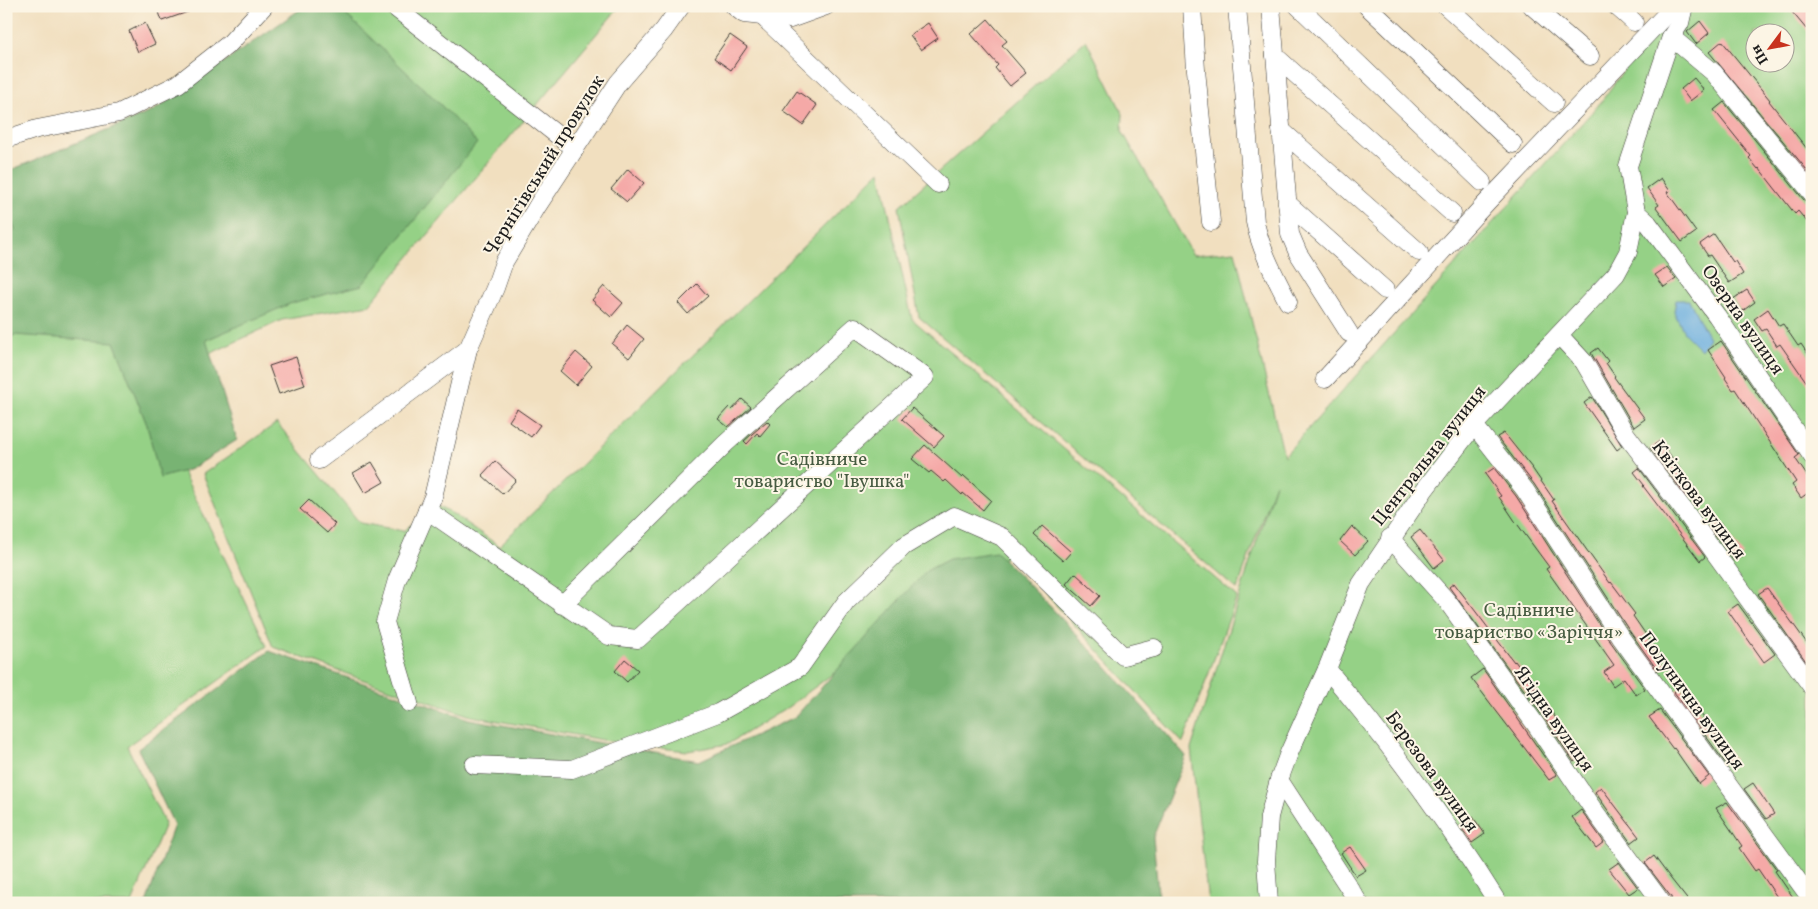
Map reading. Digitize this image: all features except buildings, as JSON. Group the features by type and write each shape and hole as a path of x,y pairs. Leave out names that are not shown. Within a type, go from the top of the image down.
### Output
{"street":[{"path":"6,139 37,129 119,113 178,84 230,43 264,6"},
{"path":"393,6 575,149"},
{"name":"Чернігівський провулок","path":"409,704 385,622 397,580 433,497 468,349 495,288 504,262 538,204 618,83 664,30 681,6"},
{"path":"734,6 744,14 790,19 826,6"},
{"path":"1192,6 1196,70 1211,222"},
{"path":"1237,6 1255,222 1259,241 1265,256 1288,302"},
{"path":"1271,6 1290,234 1298,253 1349,333"},
{"path":"1298,6 1482,182"},
{"path":"1367,6 1513,144"},
{"path":"1446,6 1554,103"},
{"path":"1532,6 1590,56"},
{"path":"1616,6 1634,22"},
{"path":"1325,379 1487,202 1674,6"},
{"name":"Центральна вулиця","path":"1269,903 1266,861 1269,817 1279,780 1292,745 1327,670 1361,584 1390,538 1474,425 1616,274 1628,252 1636,212 1628,166 1671,37 1680,23 1684,6"},
{"path":"760,15 938,184"},
{"path":"1671,37 1714,73 1812,192"},
{"path":"1275,56 1452,213"},
{"path":"1281,130 1419,252"},
{"path":"1287,203 1385,290"},
{"name":"Озерна вулиця","path":"1636,212 1648,223 1717,316 1812,456"},
{"path":"427,510 562,605 609,636 638,639 924,377 855,327 725,444 562,605"},
{"name":"Квіткова вулиця","path":"1559,335 1584,362 1625,433 1683,509 1812,687"},
{"path":"319,460 468,349"},
{"name":"Полунична вулиця","path":"1474,425 1525,490 1619,635 1812,900"},
{"path":"474,764 572,769 718,712 800,667 846,602 904,546 954,516 1002,537 1123,656 1154,648"},
{"name":"Ягідна вулиця","path":"1390,538 1447,601 1536,725 1593,810 1662,903"},
{"name":"Березова вулиця","path":"1327,670 1368,718 1408,772 1472,861 1498,903"},
{"path":"1279,780 1359,903"}],"green space":[{"path":"305,6 337,6 437,101 477,143 362,285 292,303 206,340 237,440 191,469 160,478 147,425 114,342 14,335 6,342 6,235 15,230 6,208 6,172 153,111"},
{"path":"352,6 620,6 369,305 282,320 188,364 164,433 267,646 127,746 165,824 132,903 6,903 6,222 341,26"},
{"name":"Садівниче товариство «Заріччя»","path":"1671,6 1812,6 1812,903 1208,903 1191,749 1275,483 1237,590 919,317 899,207 1086,40 1123,114 1122,131 1193,255 1235,251 1284,456 1600,103"},
{"name":"Садівниче товариство \"Івушка\"","path":"880,171 912,319 1237,597 1183,743 1010,555 954,584 788,707 728,744 688,751 630,745 471,716 273,647 203,474 277,423 360,523 404,531 436,505 453,514 499,546"},
{"path":"996,552 1069,627 1186,756 1153,837 1158,892 1162,903 146,903 174,825 138,749 269,651 469,719 699,761 795,717 926,571 949,559"}],"water":[{"path":"1676,300 1689,300 1709,338 1701,350 1685,334 1674,312"}]}
